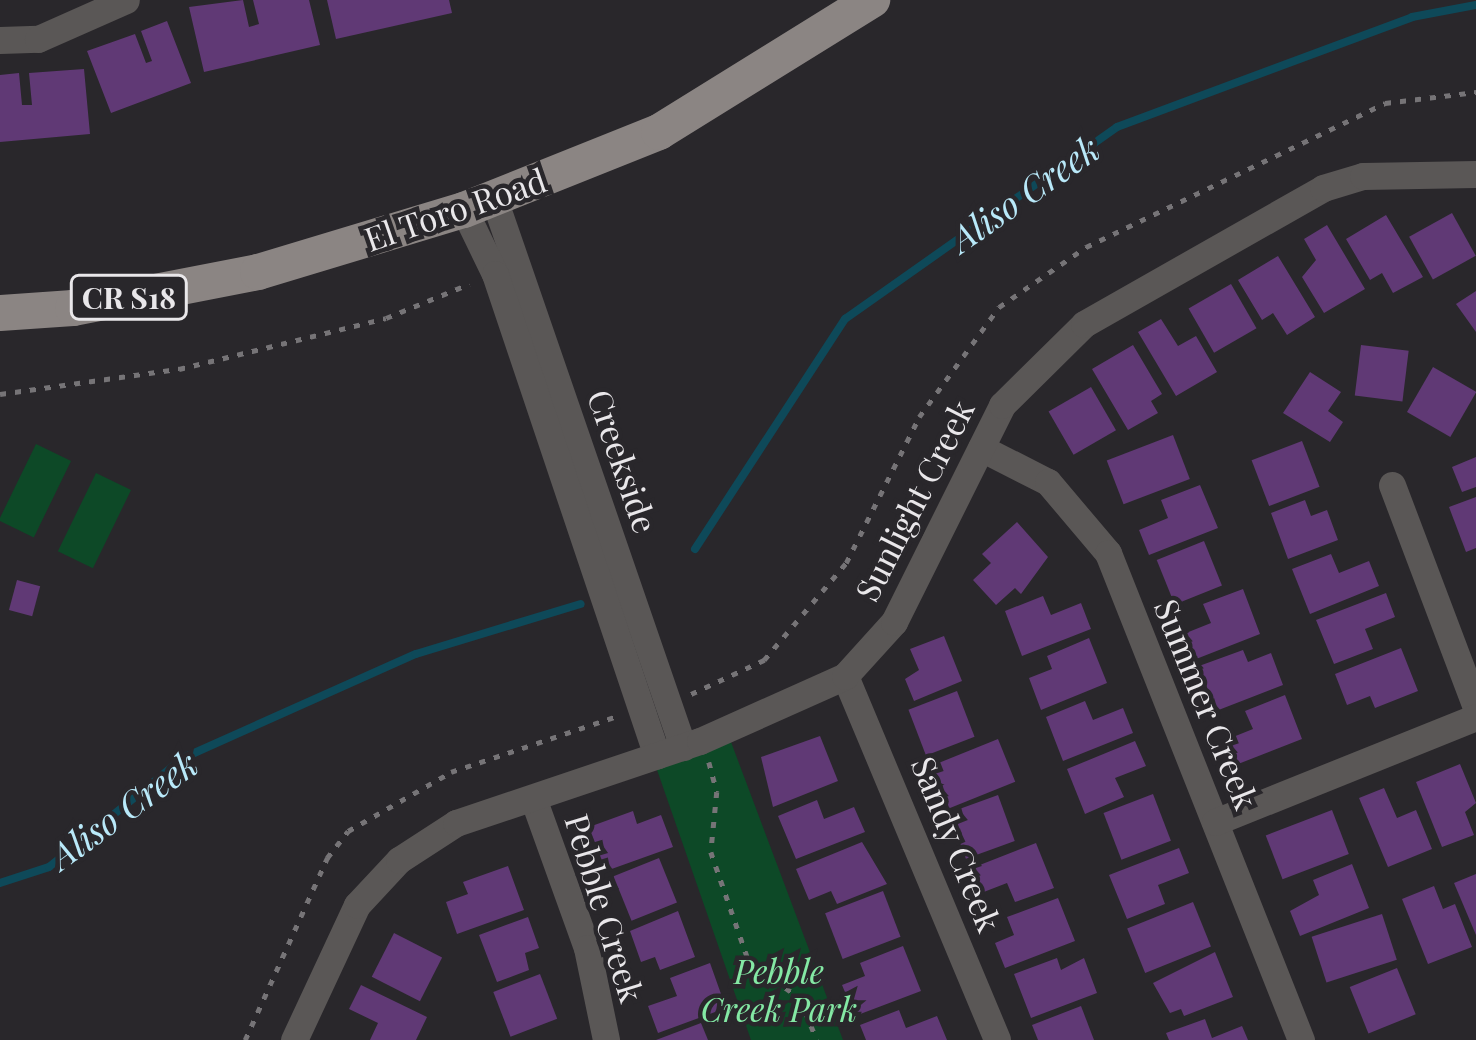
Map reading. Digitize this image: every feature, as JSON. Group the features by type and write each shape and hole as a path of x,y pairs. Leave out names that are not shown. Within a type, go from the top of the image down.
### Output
{"main road":[{"name":"El Toro Road","path":"0,313 74,308 257,272 479,205 659,132 872,0"}],"street":[{"path":"0,40 38,39 126,0"},
{"name":"Sunlight Creek","path":"294,1040 357,905 399,860 456,824 680,748 845,676 894,622 980,448 1016,388 1084,324 1286,206 1363,176 1476,173"},
{"name":"Creekside","path":"479,205 495,274 680,748"},
{"name":"Summer Creek","path":"980,448 1048,482 1108,554 1301,1040"},
{"path":"1392,485 1476,706"},
{"name":"Sandy Creek","path":"845,676 997,1040"},
{"path":"1215,822 1476,717"},
{"name":"Pebble Creek","path":"533,798 587,948 606,1040"}],"path":[{"path":"0,394 179,369 386,318 468,284"},
{"path":"680,748 717,784 711,852 749,962 800,998 817,1040"}],"green space":[{"path":"36,444 71,461 34,537 0,518"},
{"path":"96,473 131,490 93,568 58,551"},
{"name":"Pebble Creek Park","path":"731,742 843,1040 751,1040 656,767"}],"building":[{"path":"243,0 249,27 259,24 253,0 309,0 320,45 204,72 189,7"},
{"path":"327,0 449,0 452,13 336,39"},
{"path":"167,21 191,83 111,113 87,51 135,34 146,63 152,61 141,31"},
{"path":"84,69 90,134 0,142 0,75 19,73 22,105 32,105 29,73"},
{"path":"1452,213 1476,256 1433,280 1409,237"},
{"path":"1386,215 1423,277 1393,293 1382,273 1370,280 1346,239"},
{"path":"1327,225 1365,289 1324,313 1302,277 1316,260 1304,239"},
{"path":"1278,256 1315,317 1287,335 1273,313 1262,320 1238,280"},
{"path":"1231,284 1256,328 1214,353 1189,308"},
{"path":"1476,291 1476,332 1456,304"},
{"path":"1161,319 1178,346 1196,336 1217,372 1176,396 1138,332"},
{"path":"1133,345 1162,394 1151,401 1158,413 1128,430 1092,369"},
{"path":"1361,345 1409,351 1402,401 1355,396"},
{"path":"1433,367 1476,392 1450,437 1407,412"},
{"path":"1310,372 1341,392 1328,411 1343,422 1330,442 1283,413"},
{"path":"1091,387 1116,430 1074,455 1049,412"},
{"path":"1173,435 1190,479 1124,504 1107,460"},
{"path":"1302,441 1320,487 1269,506 1252,460"},
{"path":"1476,457 1476,487 1462,492 1452,467"},
{"path":"1200,485 1218,528 1149,555 1139,530 1168,518 1161,500"},
{"path":"1476,497 1476,548 1466,552 1449,507"},
{"path":"1305,500 1311,516 1327,510 1338,540 1288,559 1271,513"},
{"path":"1017,522 1048,557 1021,594 1015,588 996,605 973,580 991,563 982,554"},
{"path":"1204,541 1222,586 1175,605 1157,560"},
{"path":"1331,554 1339,573 1369,561 1379,586 1310,614 1292,569"},
{"path":"17,580 40,586 32,616 9,610"},
{"path":"1243,589 1260,634 1191,661 1181,635 1211,623 1203,604"},
{"path":"1386,593 1395,617 1365,629 1373,649 1334,664 1316,620"},
{"path":"1043,596 1051,615 1081,603 1091,629 1022,656 1005,611"},
{"path":"944,636 962,681 914,701 905,679 919,670 910,649"},
{"path":"1089,638 1107,683 1041,710 1029,678 1052,669 1047,656"},
{"path":"1401,648 1418,691 1375,708 1370,696 1347,705 1335,674"},
{"path":"1243,650 1248,662 1271,653 1283,685 1216,711 1199,666"},
{"path":"957,691 975,737 926,755 908,710"},
{"path":"1285,695 1302,739 1233,766 1223,741 1253,729 1245,711"},
{"path":"1085,701 1093,720 1123,708 1133,733 1063,761 1046,717"},
{"path":"820,736 838,781 773,807 761,757"},
{"path":"998,739 1015,782 949,808 932,766"},
{"path":"1135,741 1146,766 1115,778 1124,797 1085,814 1067,769"},
{"path":"1460,764 1476,803 1465,812 1474,835 1442,847 1416,782"},
{"path":"1384,788 1397,818 1416,810 1432,849 1388,867 1359,798"},
{"path":"1153,794 1171,841 1121,860 1104,813"},
{"path":"998,795 1015,841 966,859 949,813"},
{"path":"817,800 824,819 854,807 865,832 796,859 778,816"},
{"path":"1332,810 1349,854 1283,879 1266,835"},
{"path":"633,811 637,824 661,815 673,847 606,871 589,827"},
{"path":"862,842 887,884 837,904 831,891 809,900 796,869"},
{"path":"1036,843 1054,888 1015,902 1007,883 976,895 967,870"},
{"path":"1179,848 1189,873 1158,885 1165,904 1127,919 1109,875"},
{"path":"659,858 677,903 632,921 614,876"},
{"path":"1352,864 1369,908 1300,936 1290,911 1319,895 1313,880"},
{"path":"508,866 524,910 457,934 446,902 468,894 463,882"},
{"path":"1476,874 1476,935 1454,883"},
{"path":"1434,886 1443,909 1455,904 1472,947 1428,964 1402,899"},
{"path":"883,891 901,937 843,959 825,913"},
{"path":"1058,898 1075,941 1005,968 995,943 1014,935 1007,917"},
{"path":"1193,902 1211,947 1145,973 1127,929"},
{"path":"678,911 695,957 660,970 655,957 641,962 630,931"},
{"path":"1382,914 1397,960 1326,983 1312,937"},
{"path":"528,917 539,948 525,953 529,970 497,982 479,935"},
{"path":"394,933 442,958 420,1001 372,977"},
{"path":"903,946 921,991 855,1016 842,985 865,976 860,963"},
{"path":"1215,952 1233,997 1184,1016 1181,1009 1170,1013 1153,983"},
{"path":"1057,958 1061,970 1084,958 1097,993 1031,1018 1014,974"},
{"path":"710,963 726,1008 658,1033 648,1006 677,996 670,978"},
{"path":"1397,968 1416,1014 1368,1033 1350,987"},
{"path":"540,974 557,1019 511,1037 493,992"},
{"path":"361,985 427,1017 416,1040 370,1040 378,1023 349,1009"},
{"path":"1081,1006 1094,1040 1038,1040 1032,1025"},
{"path":"899,1010 906,1028 937,1016 947,1040 866,1040 860,1025"},
{"path":"1205,1019 1212,1038 1242,1026 1248,1040 1169,1040 1166,1033"},
{"path":"701,1023 708,1040 656,1040"}],"waterway":[{"name":"Aliso Creek","path":"695,549 845,319 1117,127 1412,17 1476,5"},
{"name":"Aliso Creek","path":"0,883 49,867 183,758 416,654 581,604"}]}
